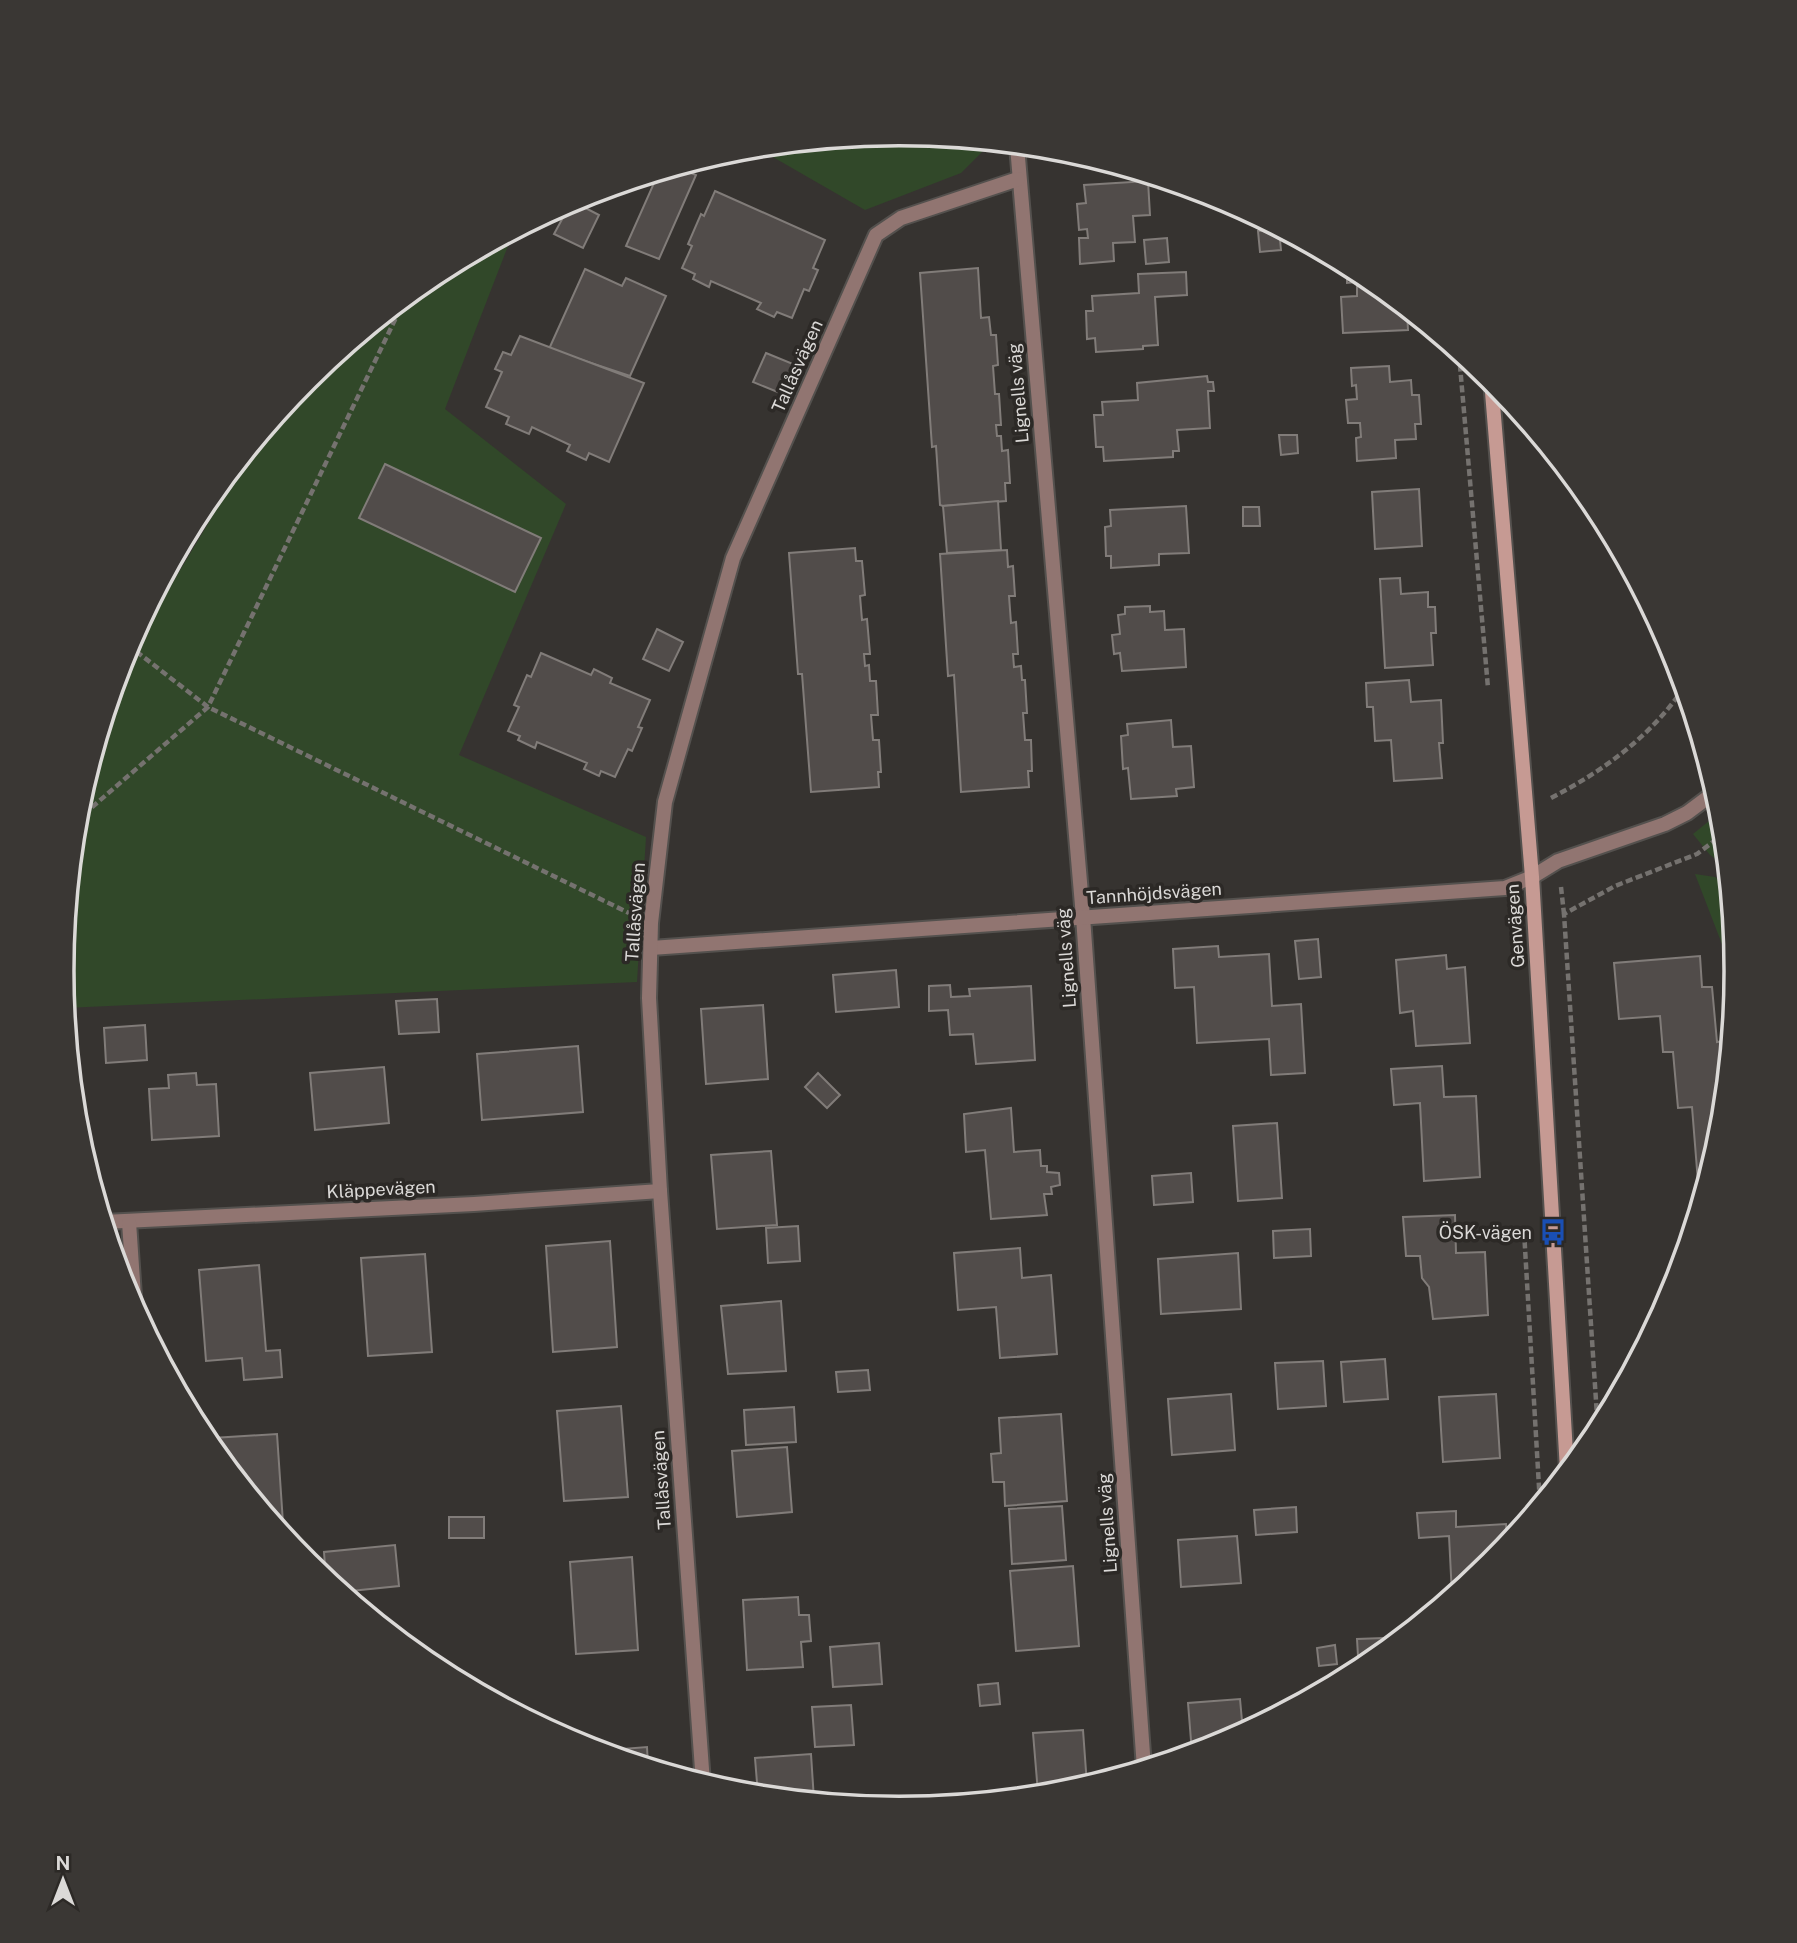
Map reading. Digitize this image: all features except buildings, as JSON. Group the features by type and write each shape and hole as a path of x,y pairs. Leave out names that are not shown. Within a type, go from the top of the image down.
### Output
{"street":[{"name":"Lignells väg","path":"1017,156 1083,918 1143,1759"},
{"name":"Tallåsvägen","path":"702,1772 660,1191 649,998 651,923 664,802 733,558 876,235 901,218 1018,179"},
{"name":"Genvägen","path":"1493,399 1532,877 1566,1455"},
{"path":"1532,877 1558,861 1665,824 1705,799"},
{"name":"Tannhöjdsvägen","path":"651,948 1505,888 1532,877"},
{"name":"Kläppevägen","path":"113,1222 660,1191"},
{"path":"129,1222 133,1279"}],"path":[{"path":"89,809 208,707 396,317"},
{"path":"1460,368 1489,699"},
{"path":"138,652 208,707 651,923"},
{"path":"1551,798 1616,760 1654,724 1677,697"},
{"path":"1597,1410 1564,914 1615,886 1697,854 1713,842"},
{"path":"1524,1230 1539,1491"}],"green space":[{"path":"898,146 983,151 961,173 865,210 772,157 845,148"},
{"path":"508,245 445,409 566,504 459,755 646,837 637,982 75,1008 75,918 89,811 117,706 136,656 165,595 222,500 244,469 315,388 396,317 440,286"},
{"path":"1709,821 1715,858 1710,855 1693,834"},
{"path":"1695,874 1718,879 1723,947"}],"place":[{"name":"ÖSK-vägen","path":"1553,1232"}]}
